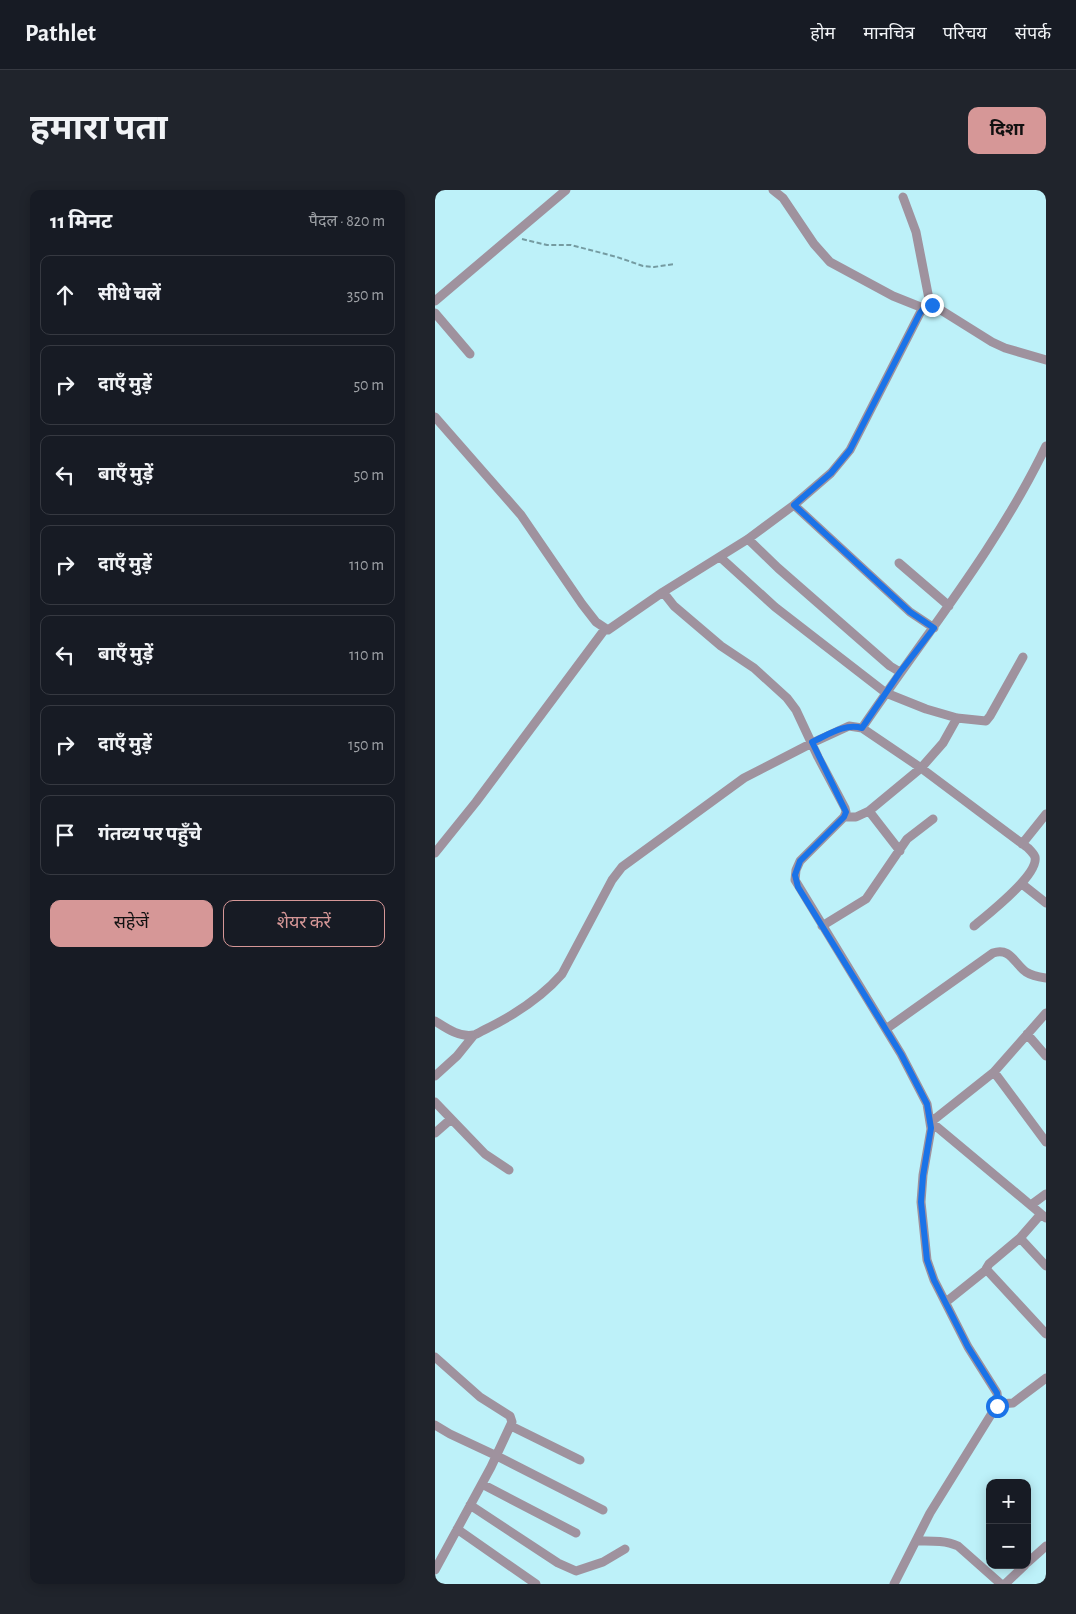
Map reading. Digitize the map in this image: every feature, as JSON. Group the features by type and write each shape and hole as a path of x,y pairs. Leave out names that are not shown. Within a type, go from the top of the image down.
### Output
{"street":[{"path":"435,300 566,190"},
{"path":"773,190 783,198 814,244 830,262 893,296 927,306 1005,348 1046,360"},
{"path":"435,852 477,802 484,790 605,630 612,628 663,592 748,540 794,505 831,473 850,450 927,306 916,232 903,197"},
{"path":"435,313 469,354"},
{"path":"435,417 521,515 582,604 605,630"},
{"path":"862,728 900,672 949,606 1030,480 1046,446"},
{"path":"794,505 910,612 934,628"},
{"path":"748,540 889,666 900,672"},
{"path":"720,557 775,607 886,693 926,709 957,718 986,721 1023,657"},
{"path":"899,562 949,606"},
{"path":"663,592 674,606 721,646 754,668 787,698 796,710 845,808 844,817 800,861 795,875 798,887 886,1029 923,1096 931,1122 921,1202 927,1260 934,1280 968,1347 998,1397 998,1404 930,1513 894,1584"},
{"path":"844,817 856,817 869,811 921,768 943,743 957,718"},
{"path":"435,1076 451,1062 474,1035 519,1010 552,985 570,961 612,880 622,867 744,778 844,727 862,728 921,768 1032,852 1035,859 1031,870 1022,884 974,926"},
{"path":"869,811 900,851"},
{"path":"1022,844 1046,814"},
{"path":"822,926 866,899 910,836 933,819"},
{"path":"1022,884 1046,904"},
{"path":"886,1029 993,953 1000,950 1007,953 1026,972 1046,978"},
{"path":"931,1122 994,1072 1046,1013"},
{"path":"435,1021 455,1032 474,1035"},
{"path":"1027,1034 1046,1056"},
{"path":"994,1072 1046,1142"},
{"path":"435,1102 485,1154 509,1170"},
{"path":"435,1133 451,1119"},
{"path":"931,1122 1044,1216 989,1264 987,1270 946,1302"},
{"path":"1031,1206 1046,1194"},
{"path":"1020,1238 1046,1266"},
{"path":"987,1270 1046,1334"},
{"path":"435,1357 480,1396 510,1416 512,1420 497,1456 435,1570"},
{"path":"998,1404 1013,1403 1046,1378"},
{"path":"435,1425 457,1438 497,1456 603,1510"},
{"path":"511,1426 580,1460"},
{"path":"482,1484 576,1533"},
{"path":"470,1505 573,1571 590,1567 625,1549"},
{"path":"457,1529 536,1584"},
{"path":"916,1541 952,1543 958,1546 1001,1584"},
{"path":"1031,1560 1046,1546"},
{"path":"1005,1584 1021,1569"}],"path":[{"path":"513,234 538,244 571,244 643,266 654,267 674,264"}],"route":[{"path":"932,305 924,306 920,313 850,450 831,473 794,505 910,612 934,628 900,672 862,728 858,726 844,727 812,742 846,812 844,817 800,861 797,866 795,880 901,1054 927,1104 931,1128 921,1202 927,1260 934,1280 968,1347 997,1393 997,1406"}]}
